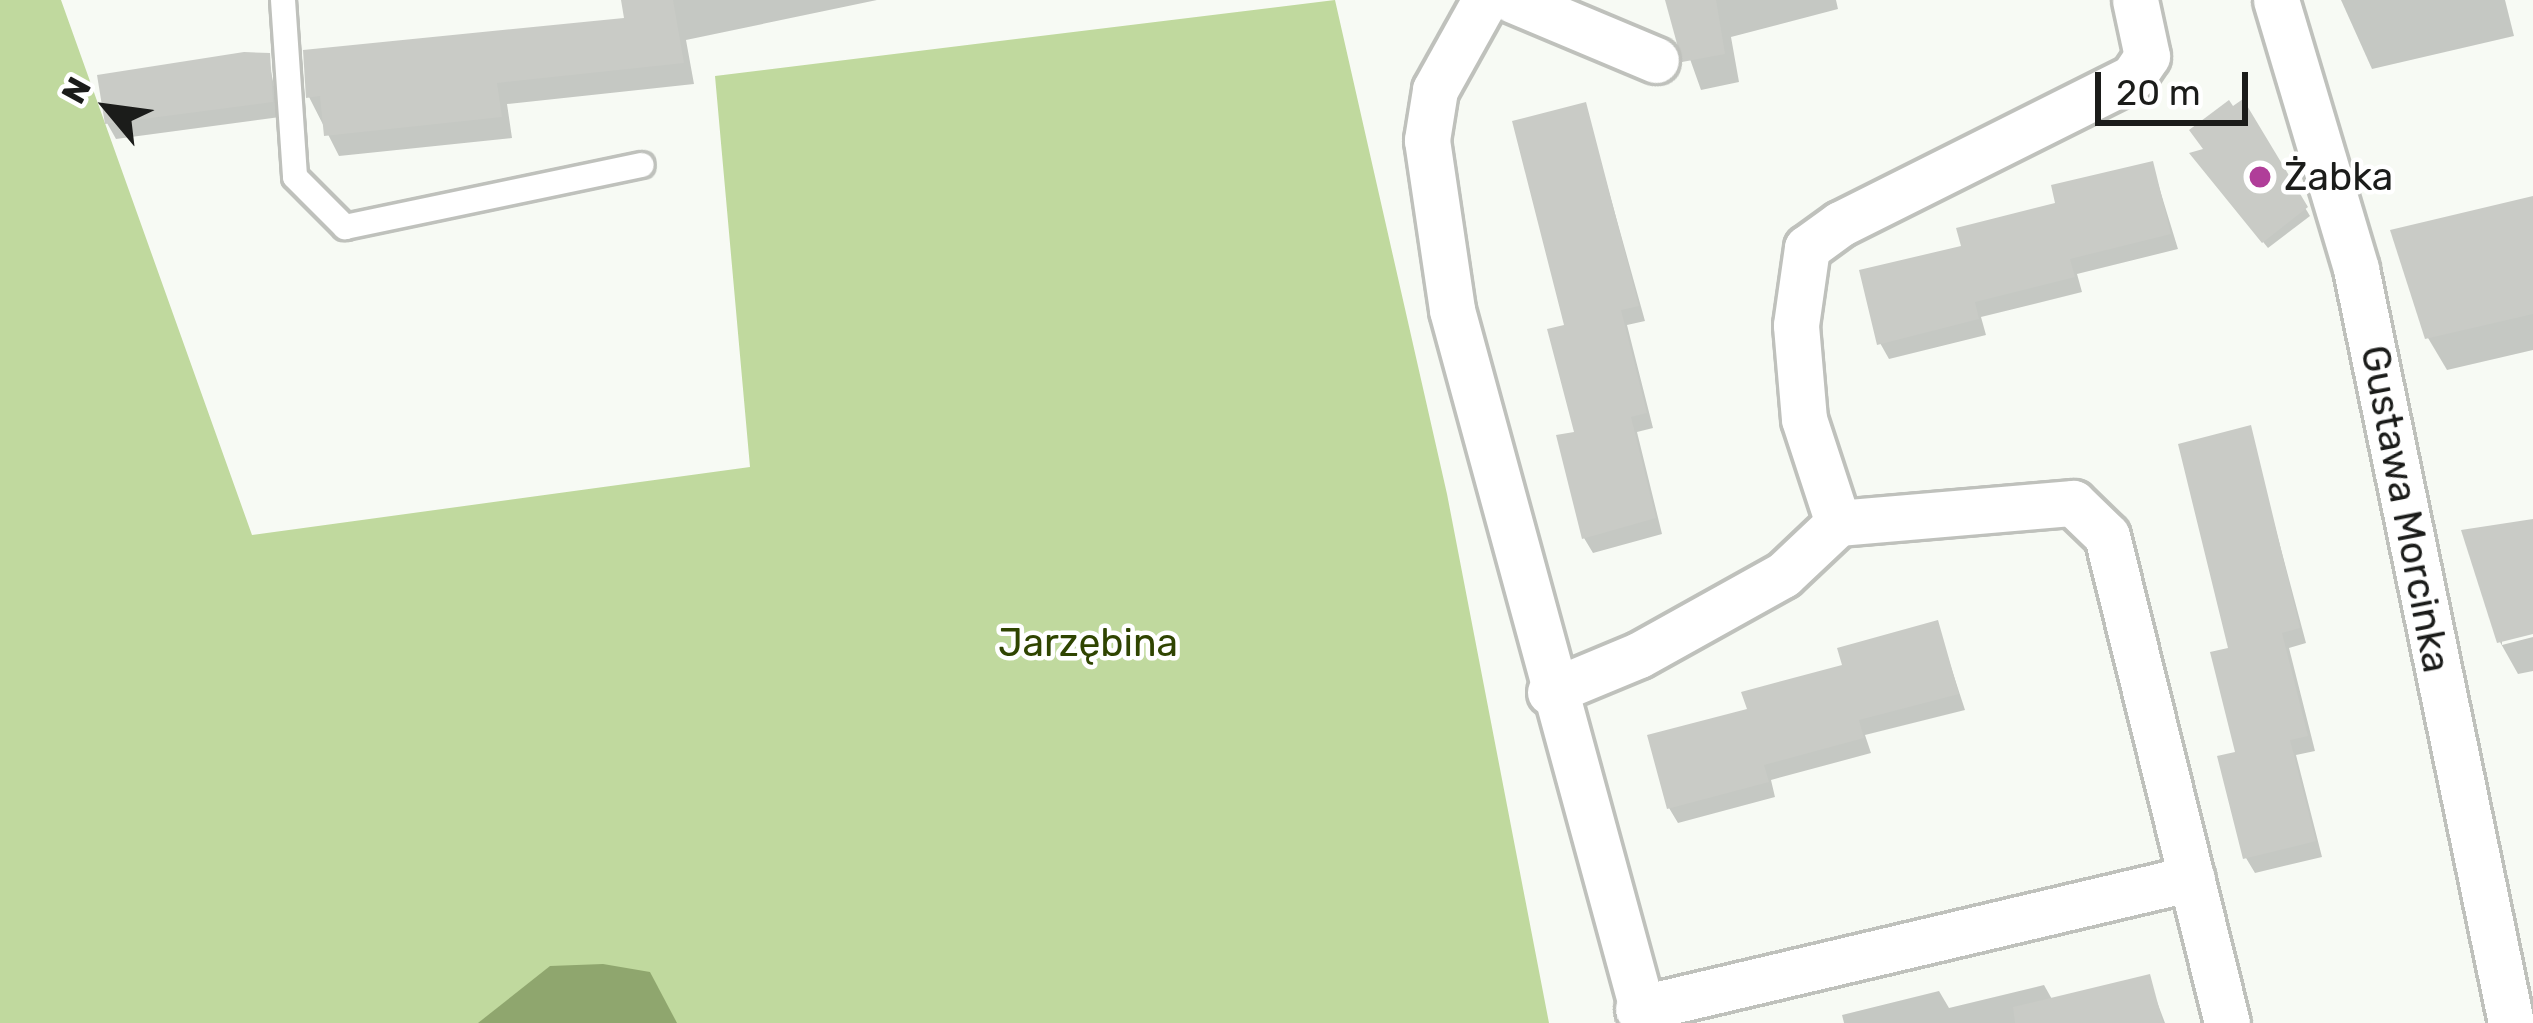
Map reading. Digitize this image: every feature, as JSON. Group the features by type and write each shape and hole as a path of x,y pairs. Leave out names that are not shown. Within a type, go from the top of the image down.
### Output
{"street":[{"path":"1484,0 1435,89 1426,140 1452,310 1550,692 1642,1016 2192,878"},
{"path":"1513,0 1656,60"},
{"path":"1838,523 1804,419 1796,325 1808,248 1840,224 2133,77 2147,56 2135,0"},
{"name":"Gustawa Morcinka","path":"2276,0 2356,269 2511,1023"},
{"path":"1550,692 1640,655 1783,574 1838,523 2037,501 2073,503 2107,536 2228,1023"}],"lane":[{"path":"283,0 295,177 345,227 642,165"}],"green space":[{"name":"Jarzębina","path":"0,0 61,0 252,535 750,467 715,76 1335,0 1447,494 1549,1023 0,1023"}],"shaded area":[{"path":"603,964 650,972 677,1023 478,1023 550,966"}],"building":[{"path":"621,0 673,0 684,63 497,83 502,117 324,136 320,96 306,98 303,50 624,18"},
{"path":"1665,0 1716,0 1725,54 1682,62"},
{"path":"244,52 270,53 273,102 105,124 97,75"},
{"path":"2243,99 2308,207 2262,243 2189,153 2203,149 2189,130 2229,100 2233,106"},
{"path":"1586,102 1639,306 1621,310 1647,413 1631,417 1656,518 1582,539 1556,435 1574,432 1547,329 1564,325 1512,121"},
{"path":"2153,161 2171,234 2070,259 2075,277 1975,302 1979,319 1877,345 1859,270 1961,246 1956,228 2055,203 2051,185"},
{"path":"2533,196 2533,314 2425,339 2390,230"},
{"path":"2251,425 2300,628 2282,633 2308,736 2290,740 2316,841 2243,859 2217,756 2235,752 2210,652 2228,648 2178,444"},
{"path":"2533,519 2533,634 2497,643 2461,530"},
{"path":"1938,620 1959,694 1859,720 1864,738 1764,765 1769,782 1667,809 1647,735 1747,709 1741,692 1842,665 1837,648"},
{"path":"2150,974 2163,1023 2015,1023 2013,1007"}],"place":[{"name":"Żabka","path":"2260,177"}]}
